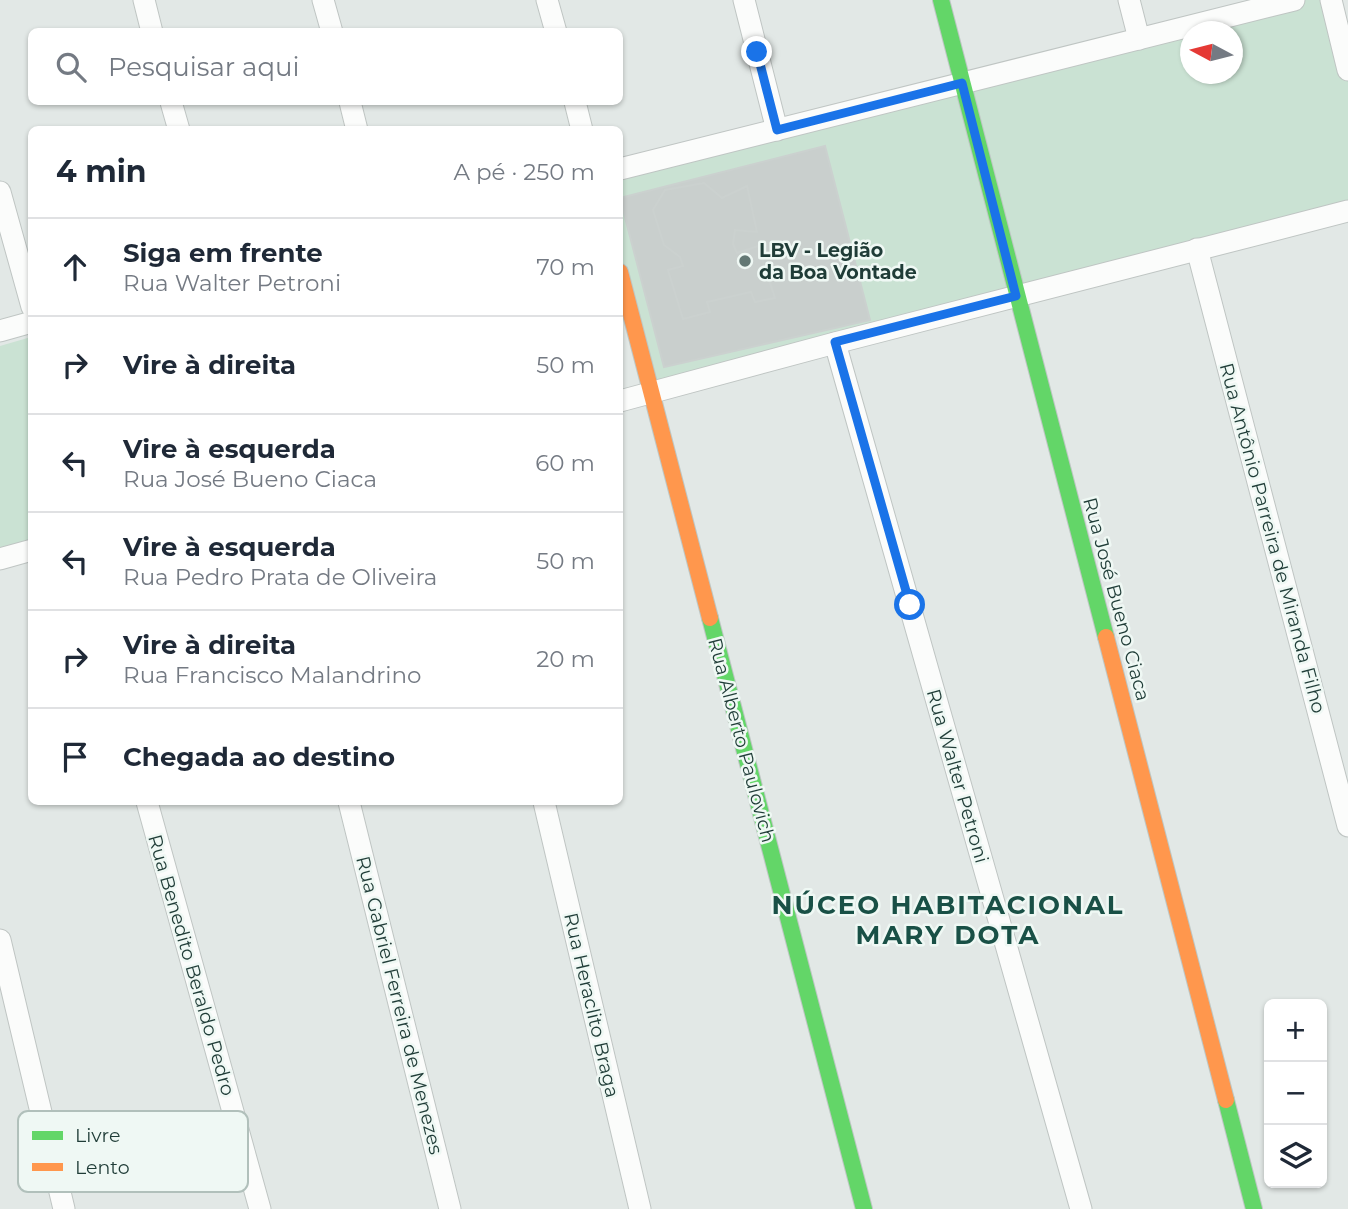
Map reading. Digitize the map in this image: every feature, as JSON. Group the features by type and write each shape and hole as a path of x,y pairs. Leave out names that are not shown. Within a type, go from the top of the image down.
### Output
{"street":[{"path":"144,0 151,28"},
{"path":"323,0 331,28"},
{"path":"547,0 555,28"},
{"path":"744,0 777,130"},
{"name":"Rua José Bueno Ciaca","path":"941,0 1254,1209"},
{"path":"1129,0 1139,39"},
{"path":"623,168 1294,0"},
{"path":"1331,0 1348,70"},
{"path":"173,105 178,126"},
{"path":"351,105 356,126"},
{"path":"576,105 581,126"},
{"path":"0,192 28,293"},
{"path":"623,400 835,342 1348,211"},
{"name":"Rua Antônio Parreira de Miranda Filho","path":"1197,249 1348,827"},
{"name":"Rua Alberto Paulovich","path":"623,284 864,1209"},
{"path":"0,331 28,323"},
{"name":"Rua Walter Petroni","path":"835,342 1081,1209"},
{"path":"0,559 28,551"},
{"name":"Rua Benedito Beraldo Pedro","path":"148,805 233,1111"},
{"name":"Rua Gabriel Ferreira de Menezes","path":"350,805 450,1209"},
{"name":"Rua Heraclito Braga","path":"545,805 640,1209"},
{"path":"0,940 41,1111"},
{"name":"Rua Benedito Beraldo Pedro","path":"248,1166 260,1209"}],"green space":[{"path":"1294,0 1331,0 1348,70 1348,211 651,393 623,284 623,168 1180,29 1180,84 1243,84 1243,21 1210,21"},
{"path":"28,338 28,542 0,549 0,346"}],"building":[{"name":"LBV - Legião da Boa Vontade","path":"825,146 870,320 664,367 623,210 623,197"},
{"path":"704,183 722,198 747,186 757,232 735,230 733,244 737,253 758,246 775,298 755,302 751,292 707,302 710,312 683,319 668,270 683,266 680,257 664,245 653,210 665,190"}],"traffic: fast":[{"path":"941,0 1106,637"},
{"path":"710,618 864,1209"},
{"path":"1226,1100 1254,1209"}],"traffic: slow":[{"path":"623,284 710,618"},
{"path":"1106,637 1226,1100"}],"place":[{"name":"LBV - Legião da Boa Vontade","path":"745,261"}],"district":[{"name":"NÚCEO HABITACIONAL MARY DOTA","path":"948,920"}],"route":[{"path":"757,52 777,130 962,83 1016,296 835,342 910,605"}]}
